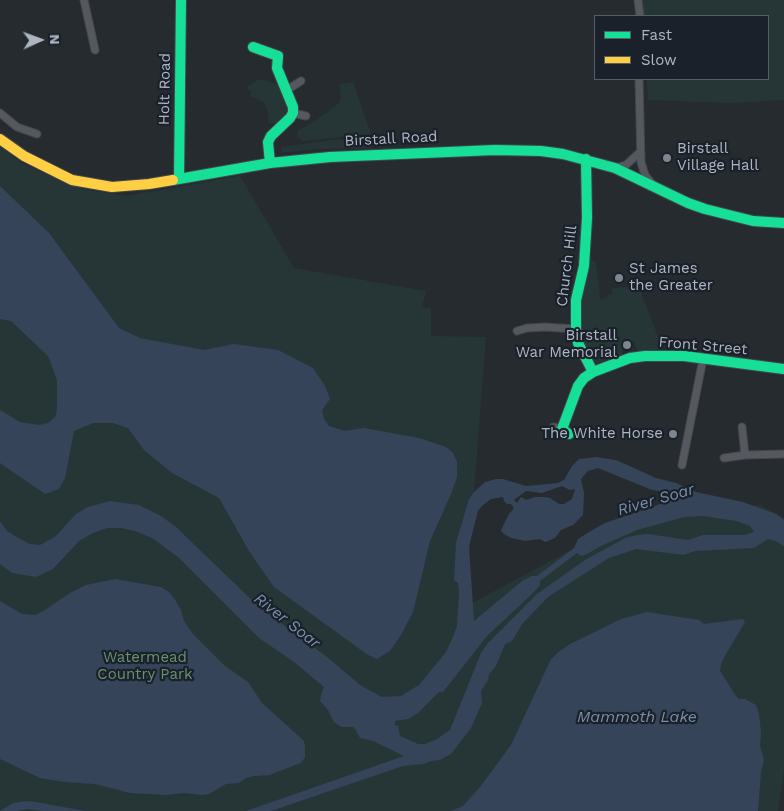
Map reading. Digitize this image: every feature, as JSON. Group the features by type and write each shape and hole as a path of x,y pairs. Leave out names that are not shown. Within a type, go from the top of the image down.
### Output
{"street":[{"path":"84,0 95,50"},
{"name":"Holt Road","path":"179,178 181,0"},
{"path":"638,0 640,15"},
{"path":"253,47 278,56 277,68 281,80 292,99 293,113 271,136 268,142 270,163"},
{"path":"639,80 640,152 645,175 656,188"},
{"path":"288,90 300,81"},
{"path":"0,113 17,127 37,134"},
{"path":"293,113 306,116"},
{"name":"Birstall Road","path":"0,139 24,156 72,180 112,187 149,184 270,163 358,156 495,150 541,151 615,168 688,203 718,213 753,221 784,223"},
{"path":"615,168 626,165 640,152"},
{"name":"Church Hill","path":"586,160 587,218 584,266 576,300 576,329 581,350 593,372"},
{"path":"517,331 527,328 545,327 576,329"},
{"name":"Front Street","path":"593,372 630,358 645,356 684,356 784,369"},
{"path":"682,465 703,359"},
{"path":"562,430 578,386 584,378 593,372"},
{"path":"742,426 746,455"},
{"path":"724,458 746,455 784,454"}],"green space":[{"path":"642,0 784,0 784,100 731,103 648,100 647,80 769,80 769,15 643,15"},
{"path":"260,79 285,87 293,107 278,124 268,123 269,117 265,103 250,96 251,92 247,89 248,86"},
{"path":"353,82 371,134 303,141 297,136 298,130 314,122 338,104 341,99 340,84"},
{"path":"331,140 369,140 371,148 316,149 282,153 281,147"},
{"name":"Watermead Country Park","path":"0,146 21,163 79,188 126,196 240,176 294,268 426,291 422,307 431,308 431,336 486,337 465,607 593,538 627,523 760,505 784,518 784,769 778,811 0,811"},
{"path":"589,258 595,262 597,267 600,299 607,298 607,295 612,294 612,288 642,286 642,296 663,349 638,352 634,342 624,338 621,345 624,358 595,366 583,348 579,330 580,299"}],"water":[{"path":"0,186 49,233 119,328 140,338 204,350 234,344 278,350 313,368 325,386 330,399 322,410 324,419 329,426 345,431 364,428 419,438 446,447 453,453 457,462 457,477 430,541 413,612 390,651 377,659 368,655 274,587 249,551 219,498 172,473 144,450 128,428 113,423 93,423 74,431 65,478 59,489 45,494 0,463 0,410 20,422 39,425 48,423 56,416 57,380 48,356 11,321 0,319"},
{"path":"596,457 616,460 656,478 676,483 696,492 743,502 776,514 784,520 784,546 768,539 754,548 695,551 684,555 636,549 609,558 548,597 522,624 512,641 505,644 496,666 489,674 488,680 481,691 482,703 471,728 451,754 440,760 424,764 403,766 271,811 246,811 404,756 373,741 360,738 353,727 341,727 334,722 328,710 320,701 324,687 294,662 259,638 178,557 152,538 135,531 107,528 79,541 53,569 36,577 12,573 0,564 0,521 7,531 17,537 30,544 40,545 56,536 76,514 88,507 110,501 139,505 161,516 176,527 259,607 327,657 360,685 382,697 401,696 419,685 446,652 457,626 459,594 458,583 454,580 456,543 469,499 474,492 485,482 496,479 503,479 526,486 558,483 564,480 572,466 579,459","holes":["598,468 652,490 673,493 675,497 672,500 605,523 589,532 578,539 574,548 537,576 532,576 522,581 474,621 469,546 478,511 491,499 503,497 504,501 507,504 511,504 514,508 501,531 511,538 525,541 540,539 545,542 555,538 561,530 573,525 583,515 584,493 581,479 588,471","562,486 570,490 575,489 572,499 564,504 559,504 550,498 544,497 526,500 521,497 517,503 514,500 526,491 542,493","703,516 736,521 750,526 754,532 744,535 703,535 688,540 648,534 638,535 625,538 585,560 537,594 488,643 481,653 450,730 437,739 425,744 418,744 400,736 398,725 395,726 395,721 408,719 418,713 439,692 443,692 487,636 534,592 540,585 540,581 577,553 581,556 587,554 637,530 684,517"]},
{"path":"115,579 161,587 169,592 193,634 225,666 248,682 262,703 304,741 305,757 301,763 269,775 254,776 246,778 239,783 226,784 209,794 185,793 164,795 130,793 95,784 40,778 0,759 0,601 22,614 35,615 86,585"},
{"name":"Mammoth Lake","path":"647,612 699,620 704,624 743,619 745,622 726,654 720,671 736,696 739,699 745,699 756,705 759,714 760,746 764,760 761,772 758,811 451,811 463,806 480,787 511,745 550,661 557,653 570,644 621,619"},
{"path":"27,801 85,811 42,811 28,809 0,811 13,803"}],"traffic: fast":[{"path":"179,179 181,0"},
{"path":"253,47 278,56 277,68 293,107 293,113 290,118 271,136 268,142 270,163"},
{"path":"173,180 270,163 330,157 495,150 541,151 563,154 615,168 688,203 705,209 753,221 784,223"},
{"path":"586,159 587,218 584,266 576,300 576,329 578,343 593,372"},
{"path":"569,434 562,429 578,386 584,378 593,372 630,358 684,356 784,369"}],"traffic: slow":[{"path":"0,139 24,156 72,180 112,187 173,180"}],"place":[{"name":"Birstall Village Hall","path":"667,158"},
{"name":"St James the Greater","path":"619,278"},
{"name":"Birstall War Memorial","path":"627,345"},
{"name":"The White Horse","path":"673,434"}],"water label":[{"name":"River Soar","path":"656,500"},
{"name":"River Soar","path":"287,621"}]}
